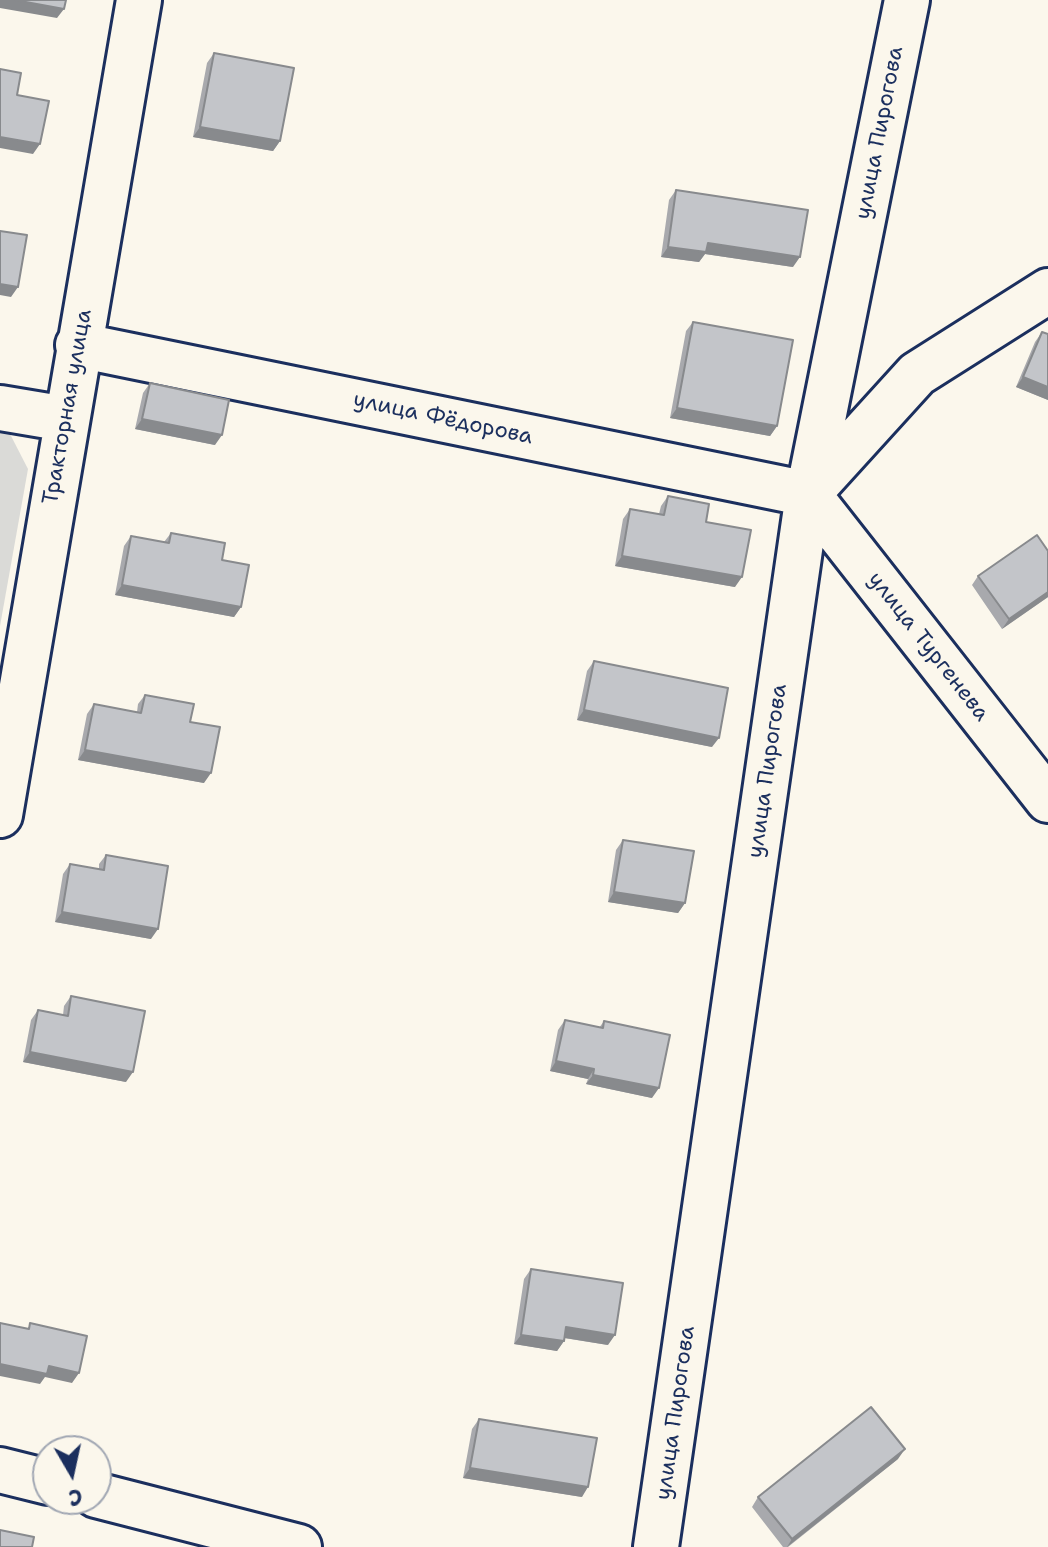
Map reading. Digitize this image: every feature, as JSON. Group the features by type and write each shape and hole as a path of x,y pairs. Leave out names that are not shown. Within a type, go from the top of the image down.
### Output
{"street":[{"name":"Тракторная улица","path":"0,815 139,0"},
{"name":"улица Пирогова","path":"656,1547 808,494 907,0"},
{"path":"808,494 917,374 1048,291"},
{"name":"улица Фёдорова","path":"78,345 808,494"},
{"path":"0,408 66,419"},
{"name":"улица Тургенева","path":"808,494 1048,800"},
{"path":"0,1470 32,1478"},
{"path":"112,1499 299,1547"}],"shaded area":[{"path":"0,430 9,432 28,469 0,626"}],"building":[{"path":"15,0 66,0 64,9"},
{"path":"214,53 294,68 280,141 200,127"},
{"path":"0,69 21,73 17,95 49,101 40,144 0,137"},
{"path":"676,190 808,210 800,257 708,243 706,252 668,247"},
{"path":"0,231 27,235 18,287 0,284"},
{"path":"693,322 793,340 777,426 677,408"},
{"path":"1042,332 1048,334 1048,387 1023,377"},
{"path":"150,383 229,400 222,435 142,419"},
{"path":"668,496 709,504 706,522 751,530 742,577 622,556 630,509 664,515"},
{"path":"171,533 225,543 222,560 249,565 241,607 122,585 131,536 169,543"},
{"path":"1037,535 1048,551 1048,592 1009,619 978,576"},
{"path":"594,661 728,688 719,738 584,710"},
{"path":"145,695 194,704 190,722 220,727 211,773 85,750 94,704 141,713"},
{"path":"623,840 694,851 685,903 614,892"},
{"path":"106,855 168,866 158,929 62,912 70,864 104,870"},
{"path":"71,996 145,1011 133,1072 30,1052 38,1010 68,1016"},
{"path":"565,1020 603,1028 604,1021 670,1035 659,1088 593,1075 594,1069 556,1061"},
{"path":"531,1269 623,1283 615,1335 566,1327 564,1341 521,1335"},
{"path":"0,1323 29,1329 30,1323 87,1336 79,1373 49,1366 47,1374 0,1364"},
{"path":"871,1407 905,1449 792,1539 758,1497"},
{"path":"479,1419 597,1438 588,1487 470,1468"},
{"path":"0,1530 34,1537 32,1547 0,1547"}]}
